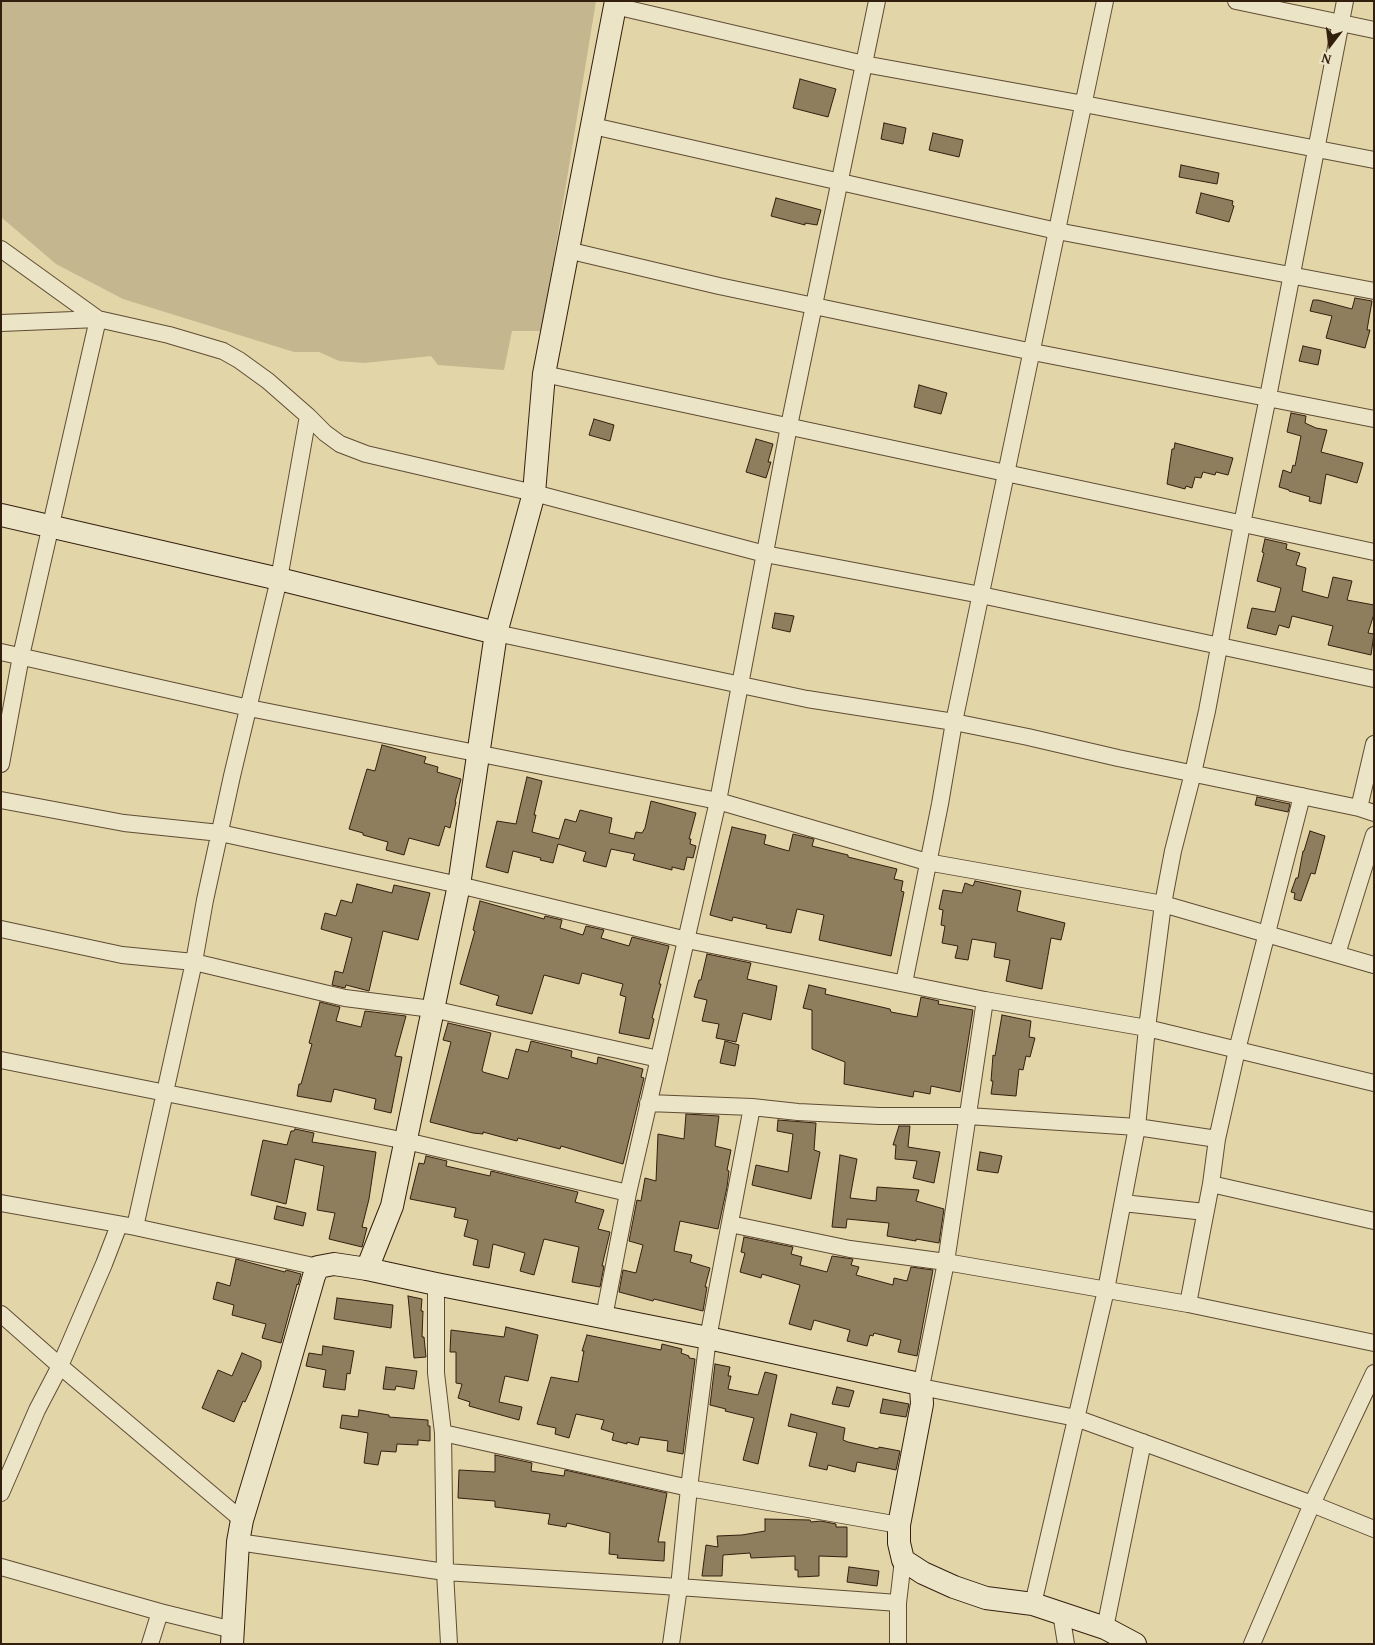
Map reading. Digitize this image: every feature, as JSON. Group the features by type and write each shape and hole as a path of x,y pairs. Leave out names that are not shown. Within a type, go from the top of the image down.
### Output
{"street":[{"path":"604,1317 628,1193 718,801 789,426 877,1"},
{"path":"904,983 940,804 954,722 1105,1"},
{"path":"1236,1 1374,30"},
{"path":"1033,1604 1106,1290 1123,1203 1137,1127 1147,1028 1163,904 1173,851 1194,773 1207,711 1345,1"},
{"path":"368,1268 392,1206 459,885 480,753 496,633 534,493 544,374 616,4 864,64 1374,160"},
{"path":"593,126 1058,231 1374,291"},
{"path":"1,249 98,319"},
{"path":"567,250 719,286 1033,352 1374,419"},
{"path":"1,764 21,656 98,319"},
{"path":"1,324 98,319 169,335 223,351 268,381 325,433 340,444 366,454 534,493 765,554 982,595 1374,679"},
{"path":"544,374 1374,552"},
{"path":"1,1493 37,1410 60,1366 104,1264 127,1226 166,1092 232,776 278,579 308,416"},
{"path":"1,515 278,579 496,633 807,699 954,722 1366,810 1374,744"},
{"path":"1,652 249,708 718,801 927,862 1163,904 1374,966"},
{"path":"1188,1304 1211,1184 1217,1139 1265,934 1302,796"},
{"path":"1,800 124,823 220,833 459,885 687,940 985,1000 1147,1028 1374,1083"},
{"path":"1337,954 1374,835"},
{"path":"1,929 122,955 194,962 345,998 432,1009 659,1060"},
{"path":"898,1644 898,1603 903,1560 899,1543 899,1525 922,1404 921,1387 946,1262 985,1000"},
{"path":"1,1060 406,1141 628,1193"},
{"path":"648,1103 752,1107 798,1112 879,1116 968,1116 1137,1127 1217,1139"},
{"path":"671,1644 708,1338 752,1107"},
{"path":"1211,1184 1374,1220"},
{"path":"1,1203 127,1226 318,1267 325,1264 334,1264 368,1268 436,1284 708,1338 908,1381 921,1387 1076,1418 1312,1504 1374,1529"},
{"path":"1123,1203 1205,1212"},
{"path":"730,1224 850,1249 946,1262 1188,1304 1374,1343"},
{"path":"1,1567 160,1612 232,1637 238,1542 242,1520 318,1267"},
{"path":"436,1284 436,1373 442,1433 445,1572 449,1644"},
{"path":"1,1314 242,1520"},
{"path":"1252,1644 1312,1504 1372,1380"},
{"path":"442,1433 689,1488 899,1525"},
{"path":"1105,1628 1143,1442"},
{"path":"238,1542 445,1572 898,1603"},
{"path":"903,1560 923,1573 954,1587 986,1598 1033,1604 1105,1628 1135,1644"},
{"path":"150,1644 160,1612"},
{"path":"1060,1613 1066,1644"}],"shaded area":[{"path":"1,1 596,1 542,331 512,331 504,370 438,365 431,356 364,363 339,361 319,352 294,352 123,299 56,264 1,217"}],"building":[{"path":"800,79 836,89 828,117 793,108"},
{"path":"884,123 906,128 903,144 881,139"},
{"path":"933,133 963,140 959,157 929,150"},
{"path":"1181,165 1219,173 1217,184 1179,177"},
{"path":"1201,193 1233,201 1232,205 1234,206 1229,222 1196,213"},
{"path":"776,198 821,210 817,225 805,223 805,225 771,216"},
{"path":"1355,298 1372,301 1367,330 1370,330 1365,348 1326,338 1332,316 1310,311 1313,300 1352,309"},
{"path":"1303,346 1321,350 1318,365 1299,361"},
{"path":"919,385 947,393 941,414 914,407"},
{"path":"1291,413 1306,416 1305,423 1327,430 1321,452 1363,463 1357,483 1326,474 1321,504 1309,501 1310,497 1279,487 1283,470 1291,473 1293,465 1295,466 1301,436 1287,432"},
{"path":"594,419 614,425 610,441 589,435"},
{"path":"756,439 773,444 768,462 771,462 766,478 746,472"},
{"path":"1175,443 1233,458 1228,475 1216,472 1215,475 1203,472 1201,478 1195,477 1192,488 1186,486 1185,489 1167,484 1172,449 1174,449"},
{"path":"1265,539 1287,544 1286,549 1300,553 1296,565 1306,568 1302,591 1328,598 1333,577 1352,581 1347,600 1374,605 1374,614 1368,633 1374,634 1371,655 1328,645 1333,626 1292,616 1289,628 1279,625 1276,635 1247,628 1252,608 1275,612 1281,588 1257,581 1264,553 1262,552"},
{"path":"775,613 794,616 790,632 772,628"},
{"path":"382,745 426,757 424,763 438,767 437,772 461,779 450,828 445,826 439,846 409,838 404,855 386,850 388,842 349,829 367,769 375,771"},
{"path":"527,777 542,781 532,832 559,839 565,819 576,822 580,810 612,818 609,833 634,839 636,832 642,833 645,828 651,801 696,813 689,839 691,839 690,844 696,846 693,858 687,857 684,870 672,867 672,870 633,860 635,854 611,849 606,867 583,861 586,852 558,844 553,863 513,851 508,873 486,867 497,821 516,824"},
{"path":"1257,797 1290,804 1288,812 1255,805"},
{"path":"732,827 766,835 764,844 789,851 793,834 814,839 812,846 897,869 894,879 903,881 901,891 904,892 891,956 819,940 824,915 797,909 791,933 766,928 767,925 733,917 732,921 710,915"},
{"path":"1310,831 1325,836 1315,874 1311,873 1301,901 1294,899 1295,893 1291,892 1296,878 1298,878 1303,851"},
{"path":"975,881 1021,891 1017,911 1065,923 1061,940 1051,938 1042,989 1006,981 1010,960 994,957 996,943 972,939 968,960 955,958 958,946 942,943 945,926 941,925 943,910 939,909 943,890 962,893 965,883 973,886"},
{"path":"357,884 392,893 394,885 430,893 418,940 383,931 369,991 346,985 345,988 332,985 335,971 343,973 352,938 321,929 325,913 336,916 341,900 352,903"},
{"path":"480,901 544,919 545,916 562,920 560,928 583,935 586,926 604,930 601,938 629,946 632,937 669,946 659,984 661,984 652,1018 654,1019 649,1039 619,1033 626,997 620,995 623,984 582,973 579,984 544,975 532,1014 496,1005 499,996 460,984 475,931 473,930"},
{"path":"707,954 751,963 747,979 777,986 771,1020 743,1013 736,1042 716,1038 719,1024 702,1021 707,1000 694,997 699,980 701,980"},
{"path":"809,985 826,989 825,994 917,1017 921,997 939,1001 938,1004 973,1010 960,1092 931,1086 930,1094 914,1091 913,1097 844,1084 845,1062 812,1049 812,1010 803,1008"},
{"path":"320,1002 340,1007 336,1021 361,1027 365,1011 406,1016 395,1056 402,1057 391,1113 374,1109 376,1099 334,1089 331,1102 297,1096 312,1044 309,1043"},
{"path":"1002,1015 1031,1021 1029,1037 1035,1038 1030,1057 1026,1056 1023,1070 1019,1069 1016,1096 991,1094 993,1055 995,1056"},
{"path":"448,1023 491,1033 482,1070 483,1072 508,1079 516,1049 528,1052 531,1041 572,1051 571,1057 597,1064 598,1057 643,1069 641,1077 644,1078 623,1164 561,1146 560,1149 518,1138 517,1141 483,1132 483,1134 473,1133 430,1122 451,1042 443,1040"},
{"path":"725,1041 739,1045 735,1066 720,1063"},
{"path":"686,1114 719,1116 715,1146 731,1150 727,1170 729,1171 727,1187 718,1229 680,1221 675,1245 674,1251 692,1255 690,1262 710,1268 705,1287 707,1287 703,1311 619,1292 623,1270 636,1273 643,1245 629,1241 637,1200 641,1201 645,1178 656,1181 658,1134 684,1139"},
{"path":"778,1120 816,1123 814,1150 820,1152 811,1199 752,1185 756,1165 788,1172 793,1134 777,1131"},
{"path":"899,1126 910,1126 908,1147 940,1152 934,1183 913,1178 917,1161 895,1159 896,1145 893,1145"},
{"path":"295,1129 314,1133 312,1142 376,1152 369,1199 362,1227 367,1228 362,1247 329,1239 335,1213 317,1210 324,1166 295,1159 286,1204 251,1195 263,1140 287,1145 291,1131"},
{"path":"980,1152 1002,1156 998,1173 977,1170"},
{"path":"840,1155 857,1159 850,1198 876,1201 877,1187 919,1190 916,1201 944,1209 939,1243 887,1236 889,1223 847,1219 846,1228 832,1227"},
{"path":"426,1156 447,1161 446,1166 490,1176 491,1171 578,1192 575,1202 604,1210 598,1229 610,1232 602,1266 604,1266 600,1287 572,1282 579,1247 544,1239 534,1275 520,1271 525,1253 493,1244 489,1268 473,1265 478,1240 464,1236 468,1220 454,1217 456,1208 410,1199 419,1163 424,1164"},
{"path":"277,1206 306,1213 303,1226 274,1219"},
{"path":"744,1237 793,1247 791,1254 802,1257 800,1265 827,1272 832,1256 853,1259 851,1265 859,1267 856,1275 893,1285 894,1278 907,1281 911,1267 933,1270 917,1356 898,1352 901,1340 874,1333 873,1336 870,1335 867,1346 847,1341 850,1330 814,1320 811,1330 789,1324 800,1285 762,1274 761,1278 740,1272 745,1253 741,1252"},
{"path":"236,1259 285,1272 286,1270 301,1274 281,1343 262,1338 266,1324 232,1315 234,1305 213,1299 217,1282 230,1286"},
{"path":"408,1296 422,1299 422,1337 424,1337 426,1357 414,1358"},
{"path":"337,1298 393,1305 391,1328 334,1319"},
{"path":"506,1327 538,1335 528,1381 505,1376 499,1402 522,1407 519,1420 469,1406 470,1402 458,1398 462,1384 456,1383 456,1352 450,1352 451,1330 504,1337"},
{"path":"587,1335 661,1350 662,1344 682,1349 681,1353 695,1359 683,1454 667,1451 668,1441 640,1437 638,1445 612,1440 614,1433 601,1429 604,1420 576,1414 569,1438 555,1434 556,1428 537,1424 551,1377 578,1382 584,1351 582,1351"},
{"path":"323,1346 354,1351 350,1374 347,1373 345,1390 323,1387 326,1370 306,1366 309,1353 322,1355"},
{"path":"242,1353 261,1361 261,1367 234,1422 202,1408 218,1370 232,1376"},
{"path":"715,1364 730,1367 728,1376 731,1376 728,1389 758,1395 765,1372 777,1375 758,1464 743,1460 754,1418 725,1411 726,1409 710,1405"},
{"path":"386,1367 417,1371 414,1389 396,1386 395,1390 383,1389"},
{"path":"837,1387 854,1391 849,1407 832,1404"},
{"path":"883,1399 909,1404 906,1417 880,1413"},
{"path":"359,1410 389,1415 389,1417 428,1420 430,1441 418,1440 418,1445 397,1444 396,1452 381,1451 378,1465 364,1463 368,1433 340,1428 342,1415 358,1417"},
{"path":"791,1414 845,1428 843,1440 848,1442 878,1449 879,1447 900,1451 896,1470 857,1462 855,1472 828,1465 827,1470 809,1466 817,1433 788,1426"},
{"path":"495,1455 532,1463 531,1471 564,1476 565,1470 667,1493 658,1542 665,1542 664,1561 617,1558 618,1555 609,1554 610,1533 567,1523 566,1527 548,1524 550,1514 495,1507 495,1501 458,1498 459,1470 495,1472"},
{"path":"765,1519 821,1521 836,1524 836,1527 847,1527 847,1557 819,1556 819,1576 798,1577 798,1570 795,1570 795,1556 751,1558 750,1553 723,1555 722,1576 702,1576 706,1545 718,1547 717,1536 742,1535 765,1531"},
{"path":"849,1567 879,1571 877,1586 847,1582"}]}
